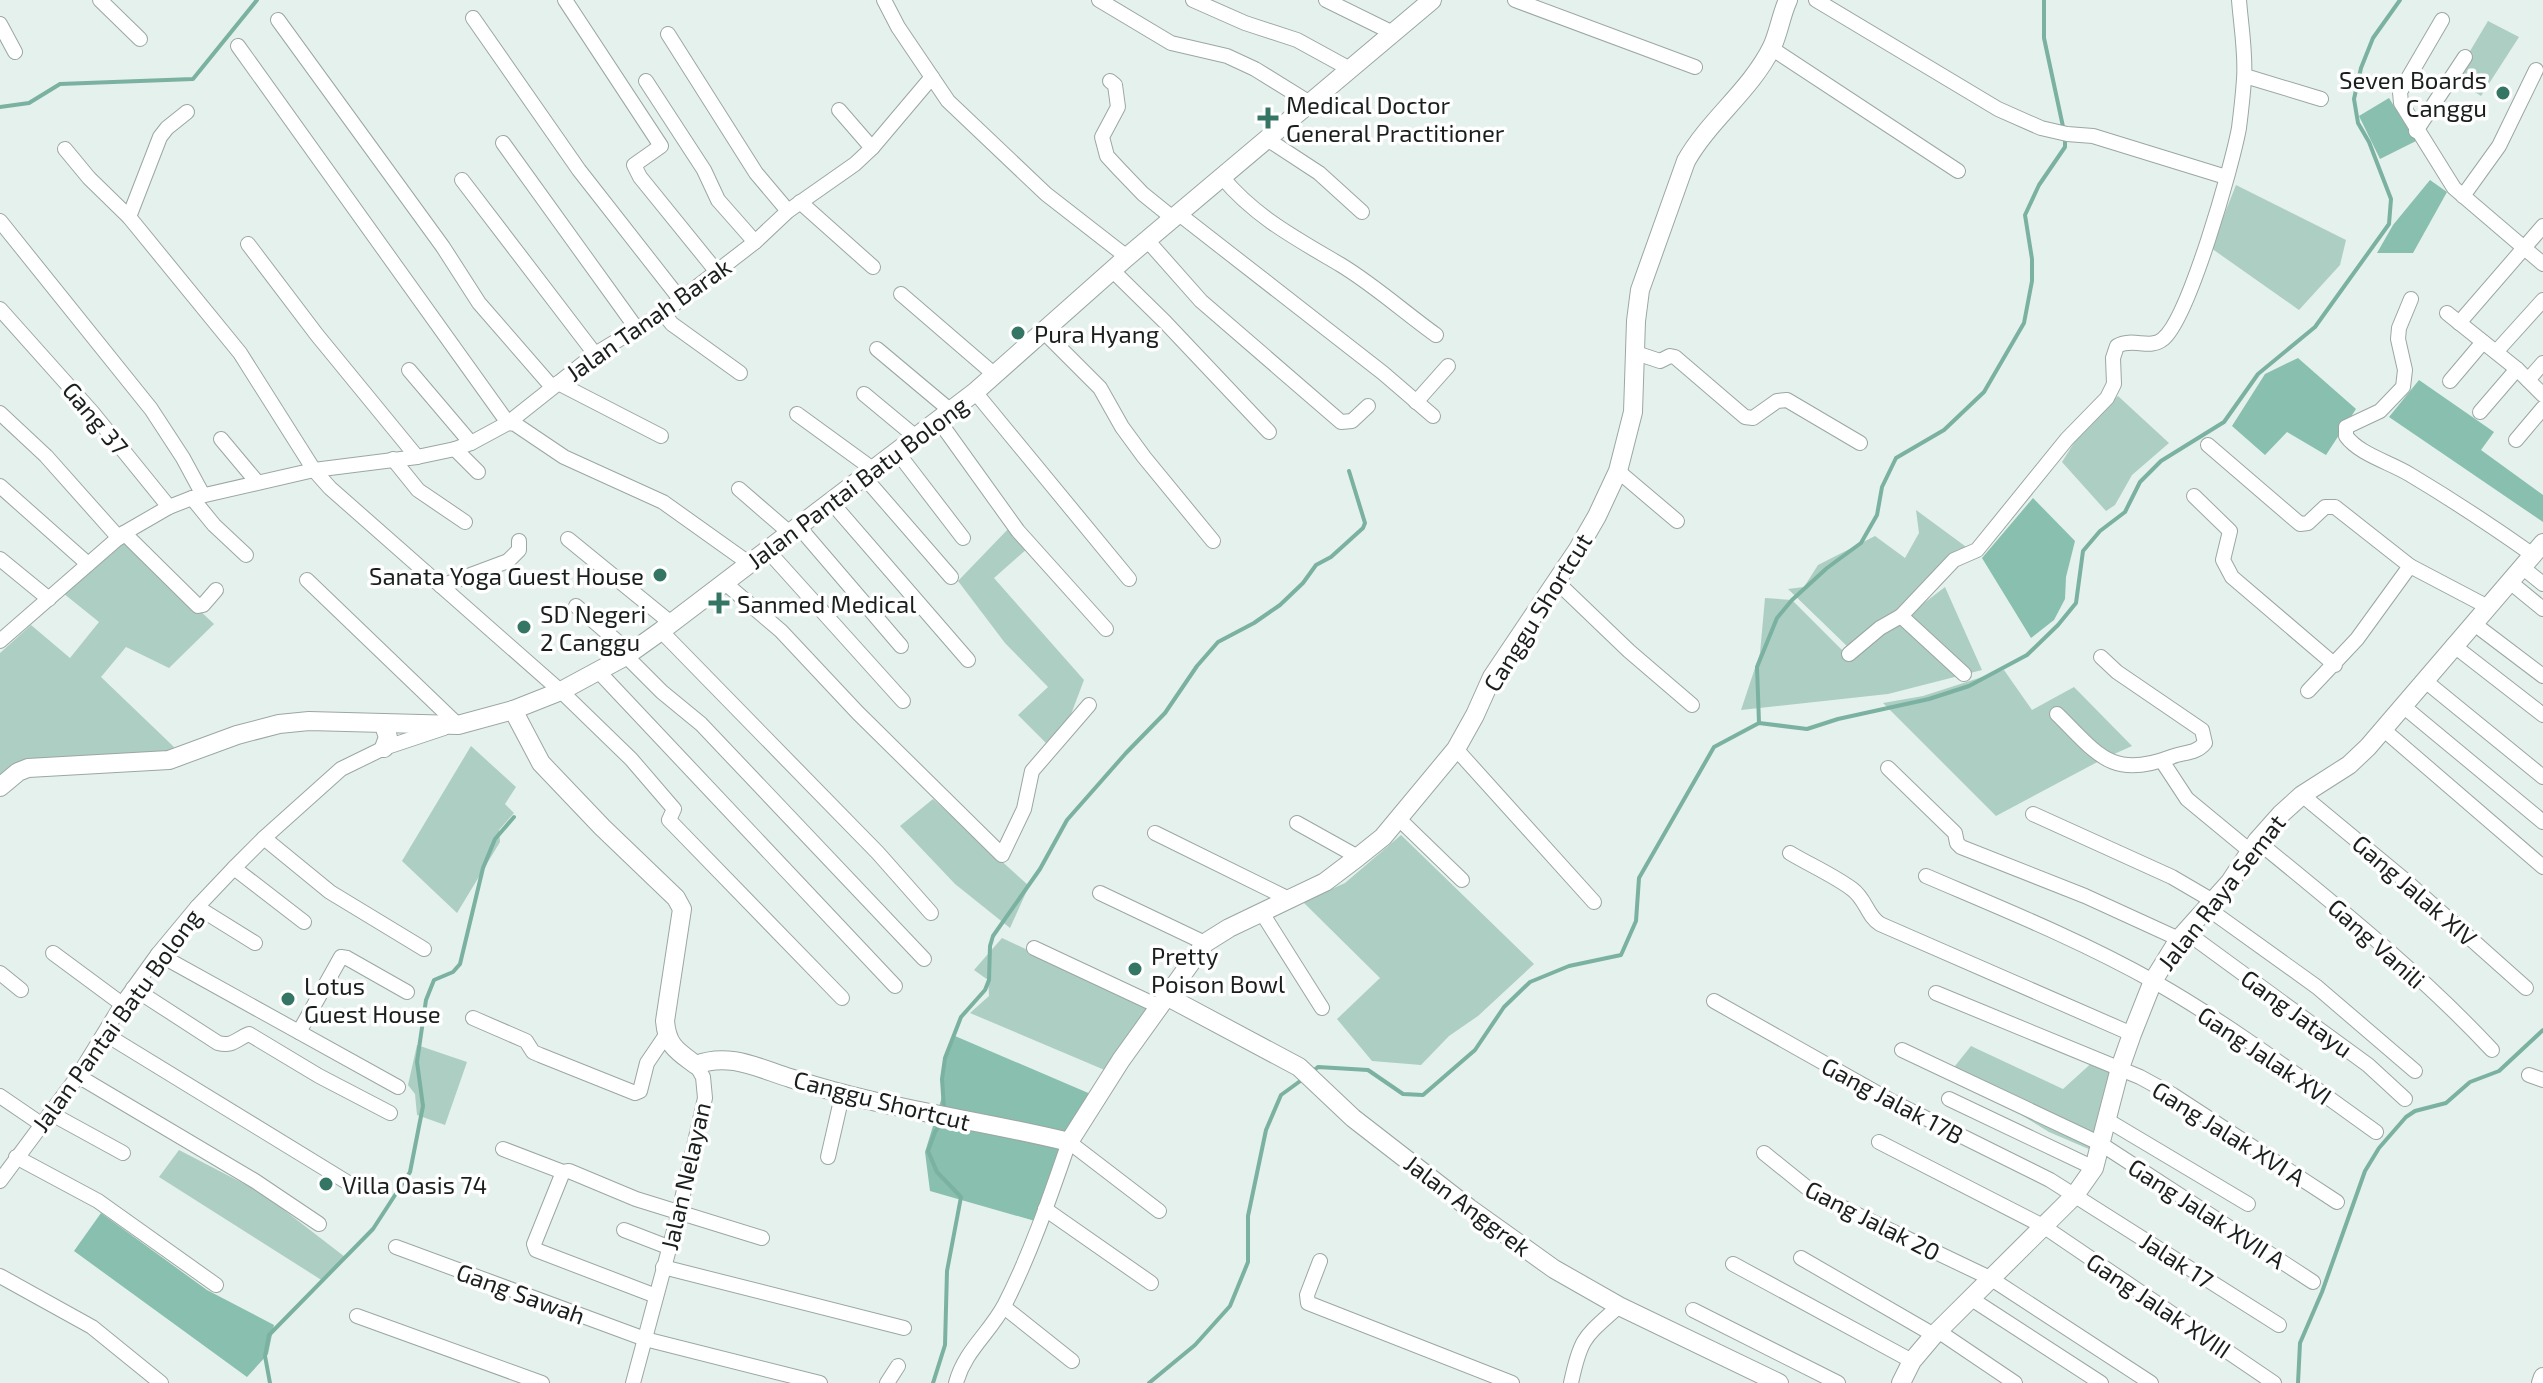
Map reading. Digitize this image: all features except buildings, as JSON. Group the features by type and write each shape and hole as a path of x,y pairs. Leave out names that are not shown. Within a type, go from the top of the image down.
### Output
{"street":[{"path":"100,0 140,39"},
{"path":"565,0 661,146 634,165 640,177 717,272"},
{"path":"884,0 898,27 948,101 1046,194 1127,257"},
{"path":"1099,0 1171,43 1227,56 1255,69 1310,103"},
{"path":"1193,0 1245,23 1297,40 1350,69"},
{"path":"1326,0 1393,33"},
{"name":"Jalan Pantai Batu Bolong","path":"0,1181 78,1076 122,1004 158,954 234,868 341,769 384,748 513,710 561,691 627,655 975,392 1127,257 1432,0"},
{"path":"1515,0 1695,67"},
{"name":"Canggu Shortcut","path":"956,1383 961,1364 1004,1307 1044,1213 1069,1142 1121,1060 1205,943 1229,928 1325,882 1383,837 1456,749 1492,677 1597,516 1618,471 1633,412 1640,290 1686,161 1697,142 1744,87 1771,48 1788,0"},
{"path":"1816,0 1998,109 2026,122 2058,133 2093,136 2226,177"},
{"path":"1849,654 1880,628 1901,616 1954,560 1977,550 2067,439 2107,398 2114,384 2113,358 2117,346 2126,341 2151,344 2164,339 2187,303 2239,128 2245,76 2239,0"},
{"path":"473,18 579,170 680,299"},
{"path":"278,20 443,247 479,303 555,385 661,436"},
{"path":"2442,20 2400,92 2401,103 2450,184 2543,264"},
{"path":"0,24 15,52"},
{"path":"668,34 756,173 794,207 873,267"},
{"path":"238,46 508,423 515,424 564,457 663,502 750,564"},
{"path":"1771,48 1958,171"},
{"path":"2416,131 2465,57"},
{"path":"2463,196 2499,146 2536,70"},
{"path":"2245,76 2321,99"},
{"name":"Jalan Tanah Barak","path":"1,638 122,536 169,507 198,496 314,470 455,449 508,423 595,354 663,313 755,242 794,207 855,164 932,77"},
{"path":"646,81 704,170 718,200 755,242"},
{"path":"1110,81 1115,85 1118,107 1102,137 1107,156 1143,194 1176,216 1433,416"},
{"path":"839,110 872,148"},
{"path":"129,217 160,137 187,112"},
{"path":"1267,139 1319,173 1362,212"},
{"path":"503,143 637,329"},
{"path":"65,149 129,217 240,353 314,470 342,500 561,691 620,748 674,809 669,820 842,998"},
{"path":"1222,177 1258,215 1342,266 1436,335"},
{"path":"462,180 595,354"},
{"path":"0,221 151,409 183,458 214,525 246,555"},
{"path":"2543,226 2453,318 2517,369 2543,395"},
{"path":"1147,240 1201,301 1341,422 1352,421 1368,406"},
{"path":"248,244 317,335 417,457"},
{"path":"1112,270 1269,432"},
{"path":"901,294 995,375"},
{"path":"2411,299 2399,328 2398,339 2405,370 2403,387 2380,411 2350,423 2346,427 2346,436 2353,444 2475,514 2527,562 2543,584"},
{"path":"2496,352 2543,300"},
{"name":"Gang 37","path":"0,309 99,420 169,507"},
{"path":"663,313 672,324 740,373"},
{"path":"1044,332 1100,388 1122,427 1144,457 1213,541"},
{"path":"2450,381 2483,342"},
{"path":"877,349 945,416 1018,531 1106,629"},
{"path":"1636,353 1660,361 1675,357 1745,417 1753,418 1777,401 1787,400 1860,443"},
{"path":"2528,380 2543,363"},
{"path":"1416,402 1448,366"},
{"path":"2480,412 2517,369"},
{"path":"409,370 471,443"},
{"path":"975,392 1129,579"},
{"path":"864,394 917,438"},
{"path":"2516,440 2543,408"},
{"path":"0,413 122,536 198,606 203,605 216,590"},
{"path":"797,414 870,474 951,577"},
{"path":"221,439 257,482"},
{"path":"2208,445 2300,524 2308,523 2325,507 2335,507 2410,566 2488,607"},
{"path":"455,449 478,472"},
{"path":"897,452 963,538"},
{"path":"393,459 418,490 465,522"},
{"path":"1618,471 1677,521"},
{"path":"0,486 88,564"},
{"path":"739,489 795,530 901,646"},
{"path":"2194,496 2230,531 2223,560 2232,577 2335,665"},
{"path":"832,503 968,660"},
{"path":"568,539 666,627 931,913"},
{"path":"441,586 508,561 519,550 519,541"},
{"path":"768,551 903,701"},
{"path":"0,559 49,599"},
{"path":"2527,562 2543,609"},
{"name":"Jalan Raya Semat","path":"1904,1382 1912,1361 1936,1333 2075,1195 2094,1168 2132,1034 2153,981 2182,935 2230,882 2254,846 2302,795 2349,765 2384,730 2453,645 2527,562"},
{"path":"2308,691 2335,665 2378,613 2410,566"},
{"path":"307,580 453,726"},
{"path":"1556,581 1629,651 1692,705"},
{"path":"725,583 781,631 879,734 1002,855 1024,809 1032,771 1089,705"},
{"path":"576,606 619,643 662,692 701,724 924,959"},
{"path":"1901,616 1964,674"},
{"path":"2473,623 2543,676"},
{"path":"2453,645 2543,715"},
{"path":"2057,714 2112,763 2135,765 2162,761 2201,748 2205,743 2205,734 2117,672 2101,657"},
{"path":"598,671 895,986"},
{"path":"2424,680 2543,777"},
{"path":"2403,706 2543,822"},
{"path":"473,1018 526,1041 533,1052 635,1093 640,1091 647,1063 666,1035 666,999 682,909 676,898 541,763 513,710"},
{"path":"0,787 18,772 38,766 169,760 237,735 279,724 309,721 453,726"},
{"path":"383,723 388,737 384,748"},
{"path":"2384,730 2543,867"},
{"path":"1456,749 1594,902"},
{"name":"Gang Vanili","path":"2162,761 2187,799 2349,916 2468,1024 2492,1050"},
{"name":"Gang Jatayu","path":"1888,768 1955,833 1957,843 1965,850 2182,935 2368,1065 2405,1099"},
{"name":"Gang Jalak XIV","path":"2302,795 2407,882 2526,988"},
{"path":"2033,814 2172,877 2317,987 2415,1071"},
{"path":"1399,819 1462,880"},
{"path":"1297,823 1358,857"},
{"path":"1155,833 1291,900"},
{"path":"264,838 330,892 424,949"},
{"path":"1790,853 1852,889 1880,924 2132,1034"},
{"path":"234,868 304,922"},
{"name":"Gang Jalak XVI","path":"1926,876 2032,919 2153,981 2376,1132"},
{"path":"1100,893 1205,943"},
{"path":"197,907 255,943"},
{"path":"1262,913 1322,1008"},
{"path":"1034,948 1163,1002"},
{"path":"53,953 122,1004"},
{"path":"158,954 398,1087"},
{"path":"299,1032 341,957 407,992"},
{"path":"0,973 21,990"},
{"path":"133,988 218,1043 235,1044 249,1034 319,1076 390,1113"},
{"name":"Gang Jalak XVI A","path":"1936,993 2120,1068 2173,1095 2337,1202"},
{"name":"Gang Jalak 17B","path":"1714,1001 1893,1102 2075,1195"},
{"name":"Jalan Anggrek","path":"1163,1002 1299,1067 1353,1118 1554,1269 1619,1306 1779,1383"},
{"path":"105,1034 350,1184"},
{"name":"Jalan Nelayan","path":"633,1383 679,1212 705,1098 703,1077 696,1065 675,1049 666,1035"},
{"name":"Gang Jalak XVII A","path":"1902,1050 2101,1144 2313,1282"},
{"name":"Canggu Shortcut","path":"696,1065 712,1059 732,1059 842,1096 1069,1142"},
{"path":"78,1076 243,1174 319,1224"},
{"path":"0,1096 123,1153"},
{"path":"828,1157 842,1096"},
{"path":"1949,1099 2094,1168"},
{"path":"2107,1120 2248,1204"},
{"path":"1069,1142 1159,1211"},
{"name":"Gang Jalak XVIII","path":"1879,1142 2043,1226 2274,1383"},
{"path":"503,1149 563,1172 569,1171 636,1199 762,1238"},
{"name":"Gang Jalak 20","path":"1764,1153 1816,1195 1990,1278 2151,1383"},
{"path":"16,1157 98,1201 216,1285"},
{"path":"563,1172 534,1244 536,1250 656,1296"},
{"name":"Jalak 17","path":"2075,1195 2279,1325"},
{"path":"1044,1213 1122,1274"},
{"path":"1044,1213 1151,1283"},
{"path":"624,1230 668,1247"},
{"name":"Gang Sawah","path":"396,1247 645,1339 820,1383"},
{"path":"1801,1258 1936,1333 2015,1383"},
{"path":"1320,1261 1307,1295 1308,1303 1512,1383"},
{"path":"1733,1264 1912,1361"},
{"path":"663,1267 904,1328"},
{"path":"0,1276 92,1327 161,1383"},
{"path":"1970,1298 2101,1383"},
{"path":"1571,1383 1579,1347 1586,1335 1619,1306"},
{"path":"1004,1307 1072,1361"},
{"path":"1693,1310 1838,1383"},
{"path":"357,1316 542,1383"},
{"path":"887,1383 898,1366"},
{"path":"2541,1383 2543,1377"}],"green space":[{"path":"2488,21 2519,37 2481,96 2454,78"},
{"path":"2389,98 2416,141 2380,159 2359,116"},
{"path":"2430,180 2447,192 2413,253 2377,253 2393,225"},
{"path":"2236,185 2346,240 2340,265 2299,310 2211,248"},
{"path":"2298,358 2356,409 2326,455 2287,432 2265,455 2232,426 2265,374"},
{"path":"2419,380 2494,432 2481,450 2543,495 2543,522 2389,417"},
{"path":"2118,396 2169,443 2132,475 2115,505 2106,511 2062,462 2084,427"},
{"path":"2033,498 2075,541 2066,577 2065,599 2054,620 2031,638 1982,558"},
{"path":"1916,510 1969,549 1919,594 1848,647 1788,589 1804,587 1818,565 1875,536 1905,558 1919,533"},
{"path":"1011,526 1028,548 994,578 1084,680 1070,717 1047,744 1018,715 1048,687 1005,643 958,581"},
{"path":"125,540 214,624 169,668 126,647 101,677 174,747 167,755 0,782 0,653 31,625 70,658 99,622 63,593"},
{"path":"1945,587 1982,670 1888,694 1741,710 1760,653 1765,598 1792,600 1851,659"},
{"path":"2004,670 2032,710 2074,687 2132,746 1996,816 1883,703 1923,696"},
{"path":"471,746 516,787 505,804 514,813 499,830 500,842 457,913 402,861"},
{"path":"933,799 1029,886 1010,928 955,884 900,826"},
{"path":"1401,835 1534,964 1478,1016 1449,1036 1421,1065 1372,1061 1337,1019 1380,978 1303,902 1345,883"},
{"path":"1002,938 1153,1009 1107,1071 970,1013 989,996 988,980 974,970"},
{"path":"955,1036 1093,1095 1035,1221 930,1191 925,1152 942,1097 942,1068"},
{"path":"417,1045 467,1062 445,1125 417,1115 415,1094 408,1085"},
{"path":"1971,1046 2063,1089 2096,1059 2118,1066 2098,1153 2049,1132 1951,1071"},
{"path":"179,1150 262,1193 345,1257 323,1281 159,1177"},
{"path":"101,1213 207,1290 274,1325 268,1354 247,1377 74,1251"}],"waterway":[{"path":"0,107 29,103 60,84 193,79 257,0"},
{"path":"1759,723 1757,667 1777,618 1827,568 1861,543 1877,515 1882,487 1896,458 1944,430 1984,392 2024,323 2032,281 2025,215 2039,185 2065,147 2044,38 2044,0"},
{"path":"1313,1071 1318,1067 1368,1070 1403,1094 1423,1095 1475,1050 1504,1007 1530,982 1569,966 1621,955 1636,921 1639,878 1714,747 1759,723 1807,729 1969,686 2027,655 2058,625 2076,603 2083,551 2100,531 2125,512 2140,482 2161,461 2224,422 2258,374 2315,327 2389,224 2391,199 2369,142 2358,123 2354,99 2361,68 2373,38 2400,0"},
{"path":"944,1109 942,1079 945,1058 961,1017 985,990 989,980 993,936 1040,869 1067,820 1165,713 1197,666 1218,642 1280,605 1316,565 1331,557 1363,528 1365,523 1349,471"},
{"path":"270,1383 265,1356 269,1335 373,1229 410,1172 423,1106 417,1062 426,1000 434,980 453,972 460,964 483,868 495,839 514,817"},
{"path":"2298,1383 2300,1343 2322,1292 2365,1171 2379,1148 2406,1117 2415,1111 2446,1103 2470,1082 2499,1071 2543,1030"},
{"path":"1149,1383 1195,1345 1230,1306 1248,1262 1248,1216 1266,1130 1281,1095 1303,1079"},
{"path":"933,1383 945,1345 947,1271 961,1197 937,1172 928,1151 942,1121"}],"place":[{"name":"Seven Boards Canggu","path":"2503,93"},
{"name":"Medical Doctor General Practitioner","path":"1268,118"},
{"name":"Pura Hyang","path":"1018,333"},
{"name":"Sanata Yoga Guest House","path":"660,575"},
{"name":"Sanmed Medical","path":"719,603"},
{"name":"SD Negeri 2 Canggu","path":"524,627"},
{"name":"Pretty Poison Bowl","path":"1135,969"},
{"name":"Lotus Guest House","path":"288,999"},
{"name":"Villa Oasis 74","path":"326,1184"}]}
